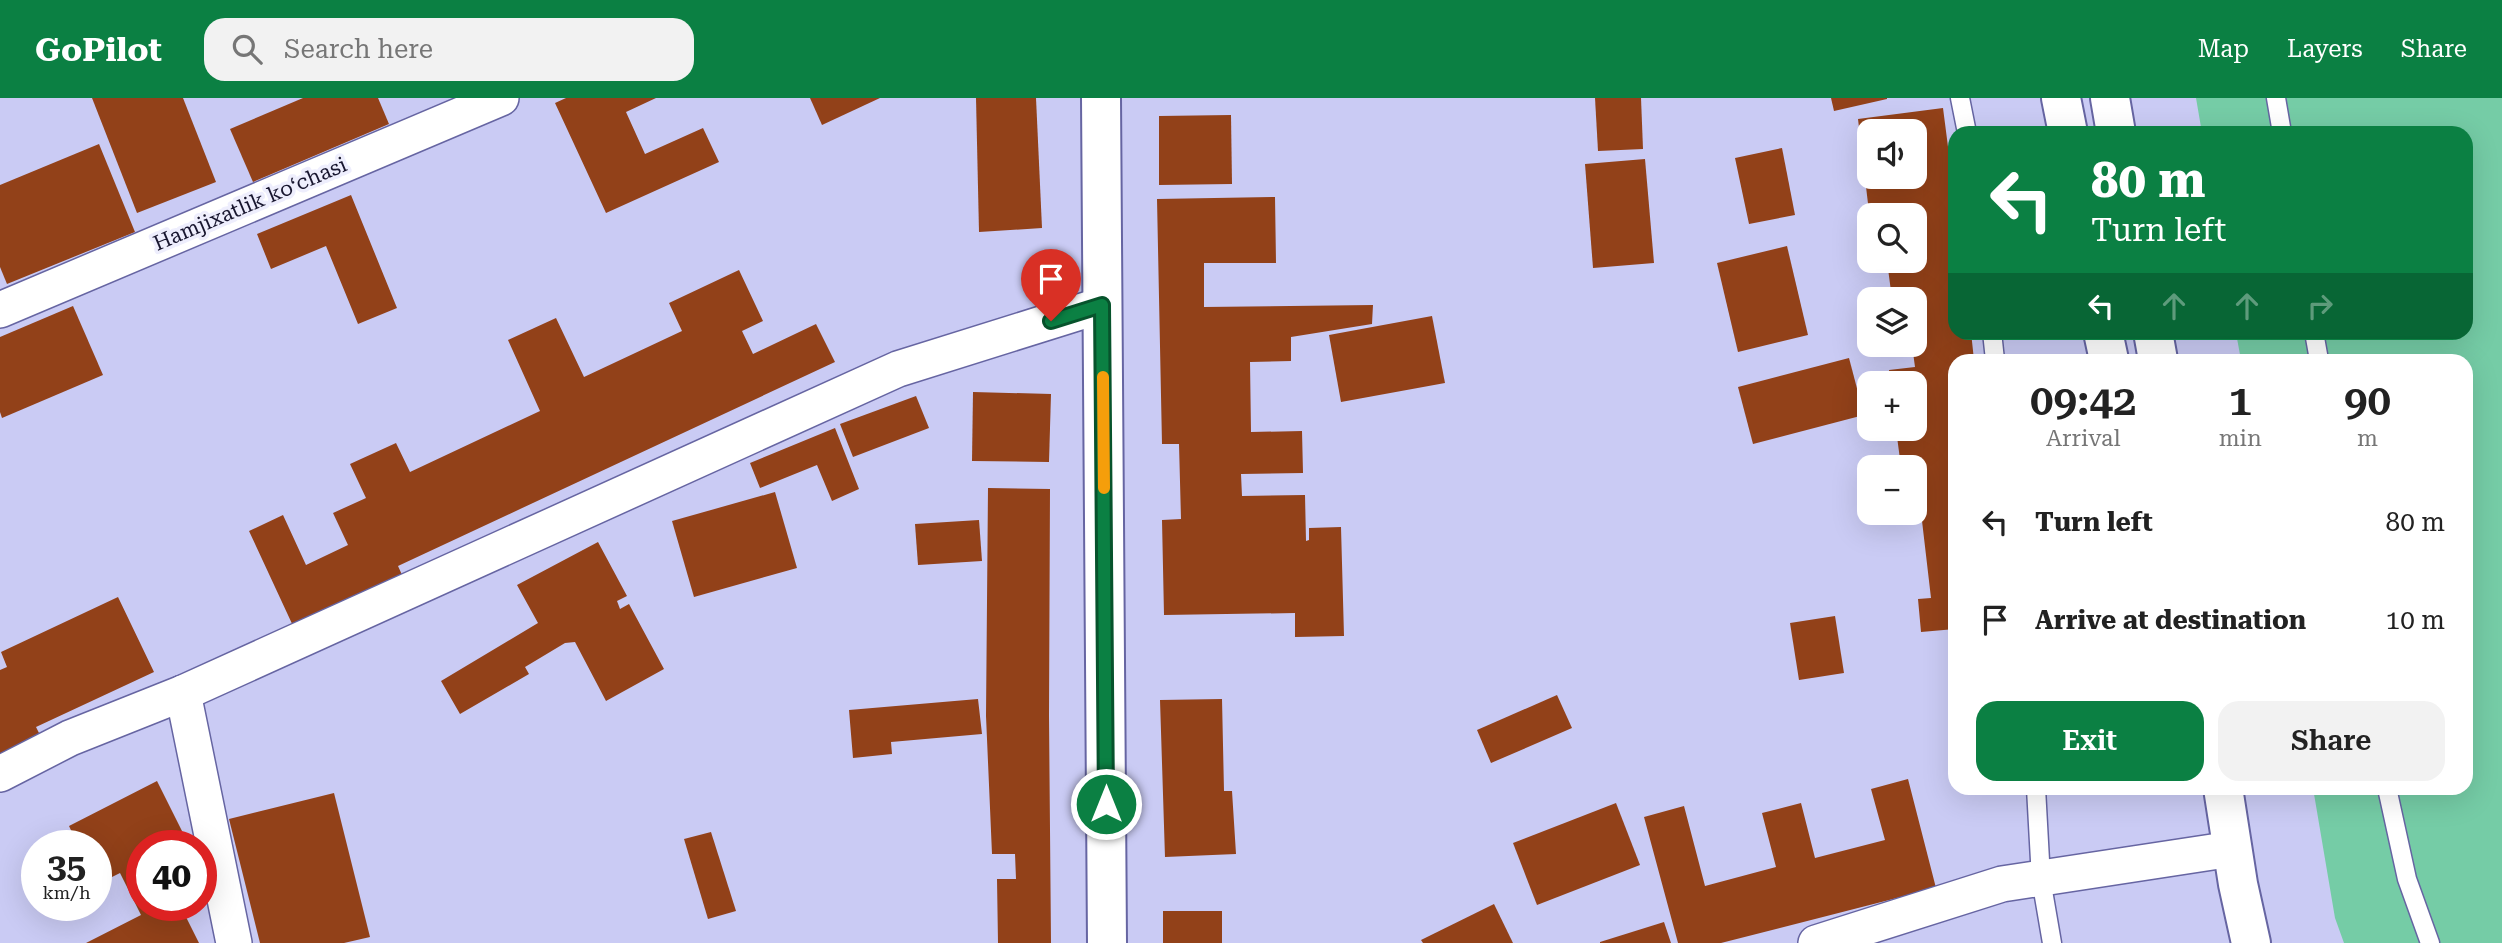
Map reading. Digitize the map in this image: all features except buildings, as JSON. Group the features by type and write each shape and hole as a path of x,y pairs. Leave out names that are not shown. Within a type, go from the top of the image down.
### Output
{"street":[{"name":"Hamjixatlik koʻchasi","path":"0,310 501,98"},
{"path":"1101,98 1107,943"},
{"path":"2061,98 2066,126"},
{"path":"2110,98 2115,126"},
{"path":"0,774 70,738 184,693 898,369 1102,305"},
{"path":"184,693 234,943"},
{"path":"2217,795 2232,849"},
{"path":"2224,795 2251,943"},
{"path":"1816,943 2002,884 2232,849"}],"lane":[{"path":"1960,98 1966,126"},
{"path":"2276,98 2281,126"},
{"path":"2036,795 2041,879 2052,943"},
{"path":"2389,795 2407,879 2430,943"}],"green space":[{"path":"2196,98 2502,98 2502,943 2344,943 2335,918 2314,795 2473,795 2473,354 2240,354 2237,340 2473,340 2473,126 2201,126"}],"slow traffic":[{"path":"1103,377 1104,488"}],"route":[{"path":"1051,321 1102,305 1106,804"}]}
